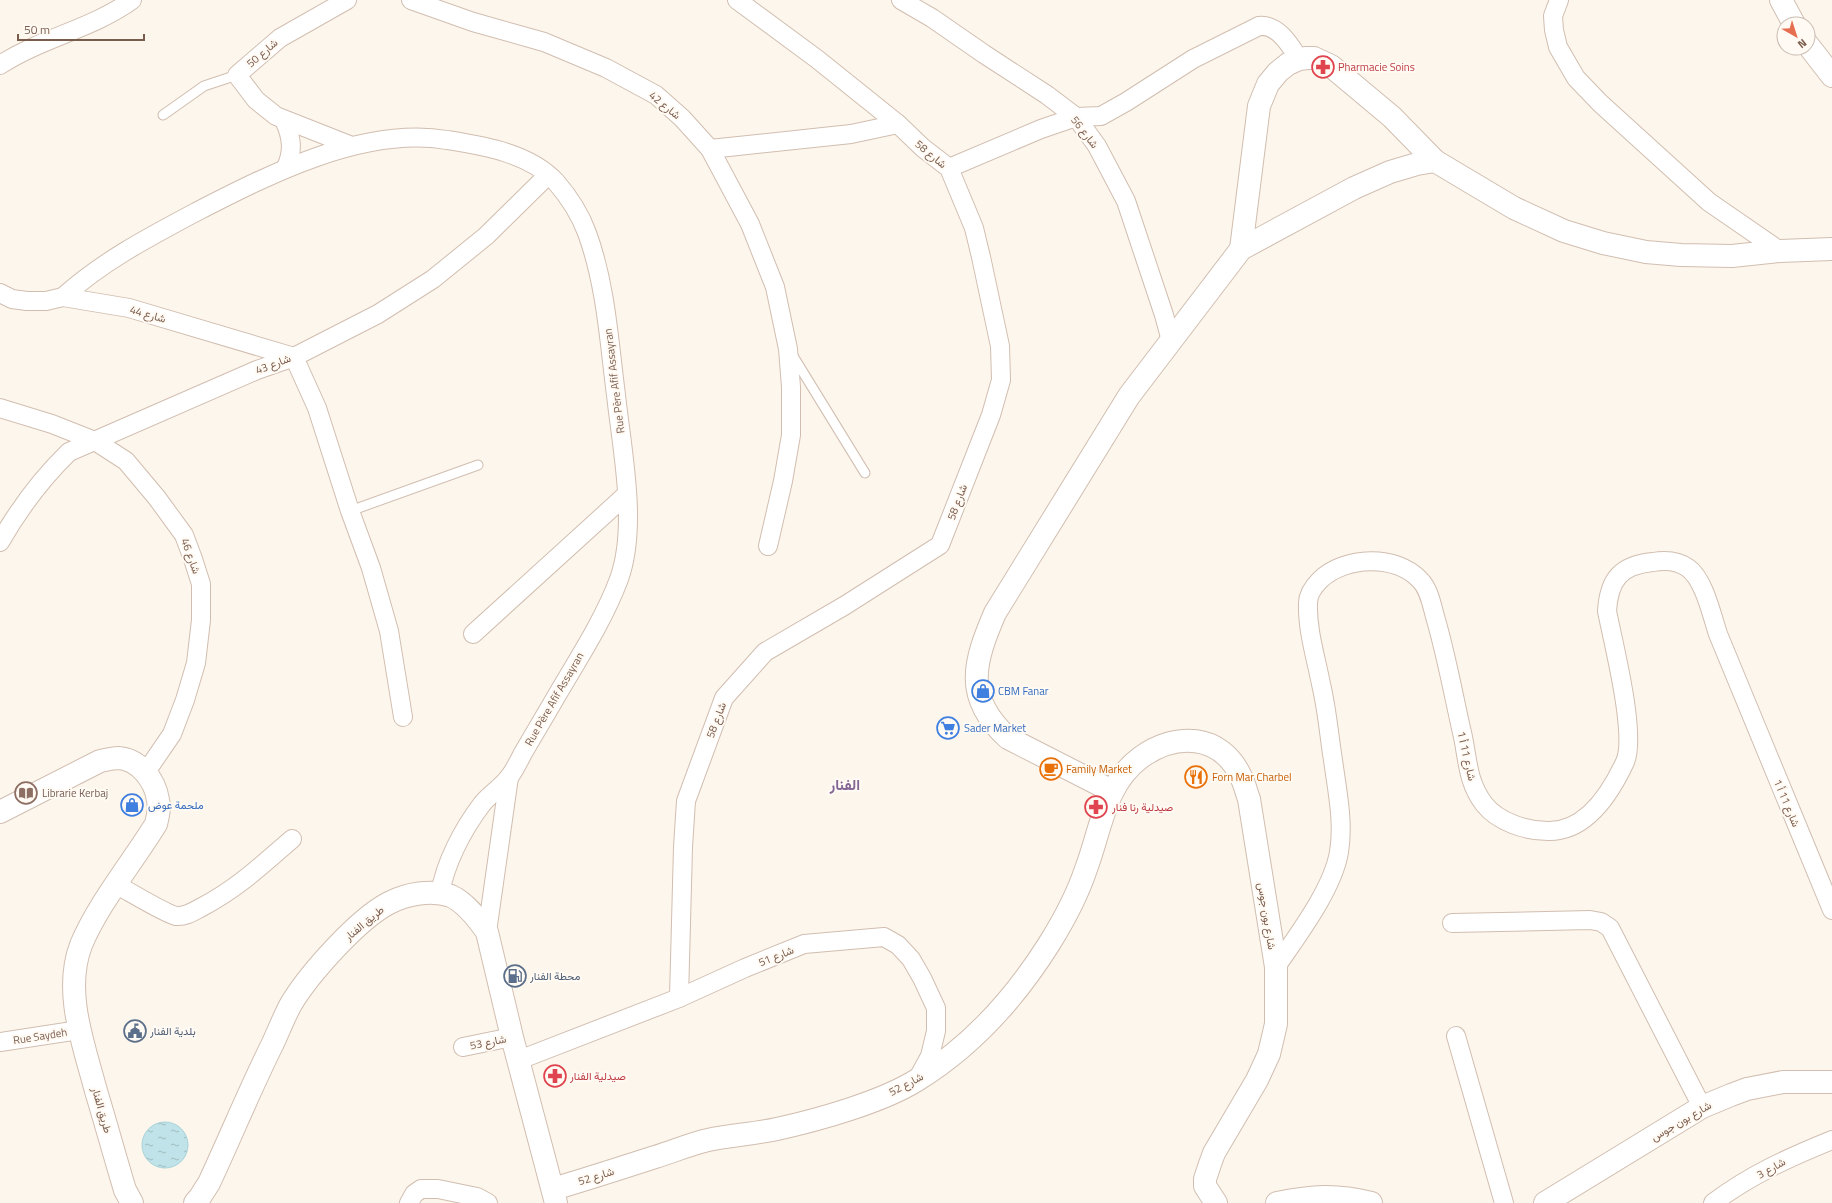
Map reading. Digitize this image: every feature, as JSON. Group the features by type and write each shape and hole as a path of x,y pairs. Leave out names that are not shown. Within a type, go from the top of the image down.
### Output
{"street":[{"path":"0,65 44,43 105,16 132,0"},
{"name":"شارع 50","path":"347,0 280,38 237,75 266,109 284,120 352,146"},
{"name":"شارع 42","path":"411,0 473,22 544,42 606,68 656,95 682,118 710,149 750,224 775,287 788,348 791,387 791,435 783,481 768,546"},
{"name":"شارع 58","path":"679,998 683,848 686,800 724,698 765,652 940,546 991,416 1000,380 1000,346 974,228 949,168 923,148 898,124 817,59 737,0"},
{"name":"شارع 56","path":"901,0 932,18 1047,95 1076,117 1097,146 1126,201 1164,315 1170,341"},
{"path":"1559,0 1553,16 1554,30 1558,47 1576,78 1600,103 1709,202 1780,251"},
{"path":"1781,0 1790,16"},
{"path":"949,168 1041,129 1076,117 1101,116 1126,102 1193,59 1259,26 1271,27 1278,32 1298,59"},
{"path":"1816,55 1832,76"},
{"path":"1241,249 1259,106 1268,84 1278,72 1288,64 1298,59 1314,58 1332,66 1392,117 1435,161 1514,208 1564,232 1603,243 1646,252 1681,255 1732,256 1780,251 1832,249"},
{"path":"284,120 289,132 291,150 285,168"},
{"path":"710,149 851,134 898,124"},
{"name":"Rue Père Afif Assayran","path":"63,297 95,270 133,246 222,199 285,168 352,146 402,138 441,139 491,147 519,157 548,175 577,210 587,232 602,281 627,494 626,549 620,577 606,610 509,777 482,804 468,826 447,868 440,894"},
{"path":"1112,791 1008,738 997,727 980,699 977,677 978,660 982,645 995,613 1129,396 1241,249 1361,185 1390,172 1417,164 1435,161"},
{"name":"شارع 43","path":"0,542 17,513 47,473 69,452 257,370 294,357 356,326 433,279 486,236 548,175"},
{"name":"شارع 44","path":"0,293 12,298 27,301 46,301 63,297 128,308 294,357"},
{"path":"294,357 317,408 350,510 371,568 389,631 403,717"},
{"name":"شارع 46","path":"0,408 52,424 95,441 126,461 157,498 184,535 201,584 201,620 196,663 185,700 172,734 146,772"},
{"path":"472,634 627,494"},
{"name":"شارع 11 أ 1","path":"1276,967 1305,924 1324,891 1339,853 1340,814 1323,692 1309,622 1308,600 1314,587 1332,571 1364,562 1382,562 1398,565 1414,574 1426,586 1438,626 1464,742 1469,776 1485,805 1496,815 1515,824 1531,830 1552,831 1572,826 1588,816 1603,799 1627,758 1628,741 1623,692 1607,611 1608,598 1615,580 1624,570 1639,562 1666,560 1688,568 1696,576 1703,590 1721,641 1832,910"},
{"name":"شارع بون جوس","path":"1112,791 1123,774 1141,758 1173,742 1189,739 1203,742 1219,749 1228,758 1241,776 1249,799 1276,967 1276,1024 1268,1054 1245,1103 1214,1153 1205,1179 1205,1186 1216,1203"},
{"path":"0,812 100,762 118,758 132,761 146,772"},
{"name":"طريق الفنار","path":"132,1203 125,1190 79,1030 74,992 75,967 81,946 94,918 156,824 159,810 158,799 146,772"},
{"name":"Rue Père Afif Assayran","path":"487,932 509,777"},
{"name":"شارع 52","path":"554,1196 707,1140 777,1129 858,1106 898,1090 917,1080 954,1054 995,1017 1032,971 1065,920 1087,869 1099,824 1112,791"},
{"path":"117,885 176,916 185,916 225,895 250,876 292,839"},
{"name":"طريق الفنار","path":"195,1203 209,1183 255,1079 292,1004 323,961 351,932 388,903 412,895 440,894 451,896 459,902 478,919 487,932 512,1037 554,1196"},
{"path":"1452,923 1590,920 1601,922 1610,928 1702,1107"},
{"name":"شارع 51","path":"519,1060 679,998 745,968 804,944 884,937 898,945 911,959 936,1008 936,1031 930,1056 917,1080"},
{"name":"Rue Saydeh","path":"0,1042 79,1030"},
{"path":"1456,1036 1504,1203"},
{"name":"شارع 53","path":"463,1047 512,1037"},
{"name":"شارع بون جوس","path":"1545,1203 1702,1107 1747,1089 1783,1082 1832,1082"},
{"name":"شارع 3","path":"1713,1203 1782,1160 1832,1140"},
{"path":"409,1203 414,1194 421,1189 438,1190 476,1197 488,1203"},
{"path":"1277,1203 1308,1197 1336,1197 1371,1203"}],"lane":[{"path":"164,115 204,86 237,75"},
{"path":"788,348 866,473"},
{"path":"350,510 478,465"}],"water":[{"path":"160,1122 170,1122 178,1126 184,1132 188,1140 188,1150 184,1158 178,1164 170,1168 160,1168 152,1164 146,1158 142,1150 142,1140 146,1132 152,1126"}],"place":[{"name":"Pharmacie Soins","path":"1323,67"},
{"name":"CBM Fanar","path":"983,691"},
{"name":"Sader Market","path":"948,728"},
{"name":"Family Market","path":"1051,769"},
{"name":"Forn Mar Charbel","path":"1196,777"},
{"name":"Librarie Kerbaj","path":"26,793"},
{"name":"ملحمة عوض","path":"132,805"},
{"name":"صيدلية رنا فنار","path":"1096,807"},
{"name":"محطة الفنار","path":"515,976"},
{"name":"بلدية الفنار","path":"135,1031"},
{"name":"صيدلية الفنار","path":"555,1076"}],"district":[{"name":"الفنار","path":"845,784"}]}
